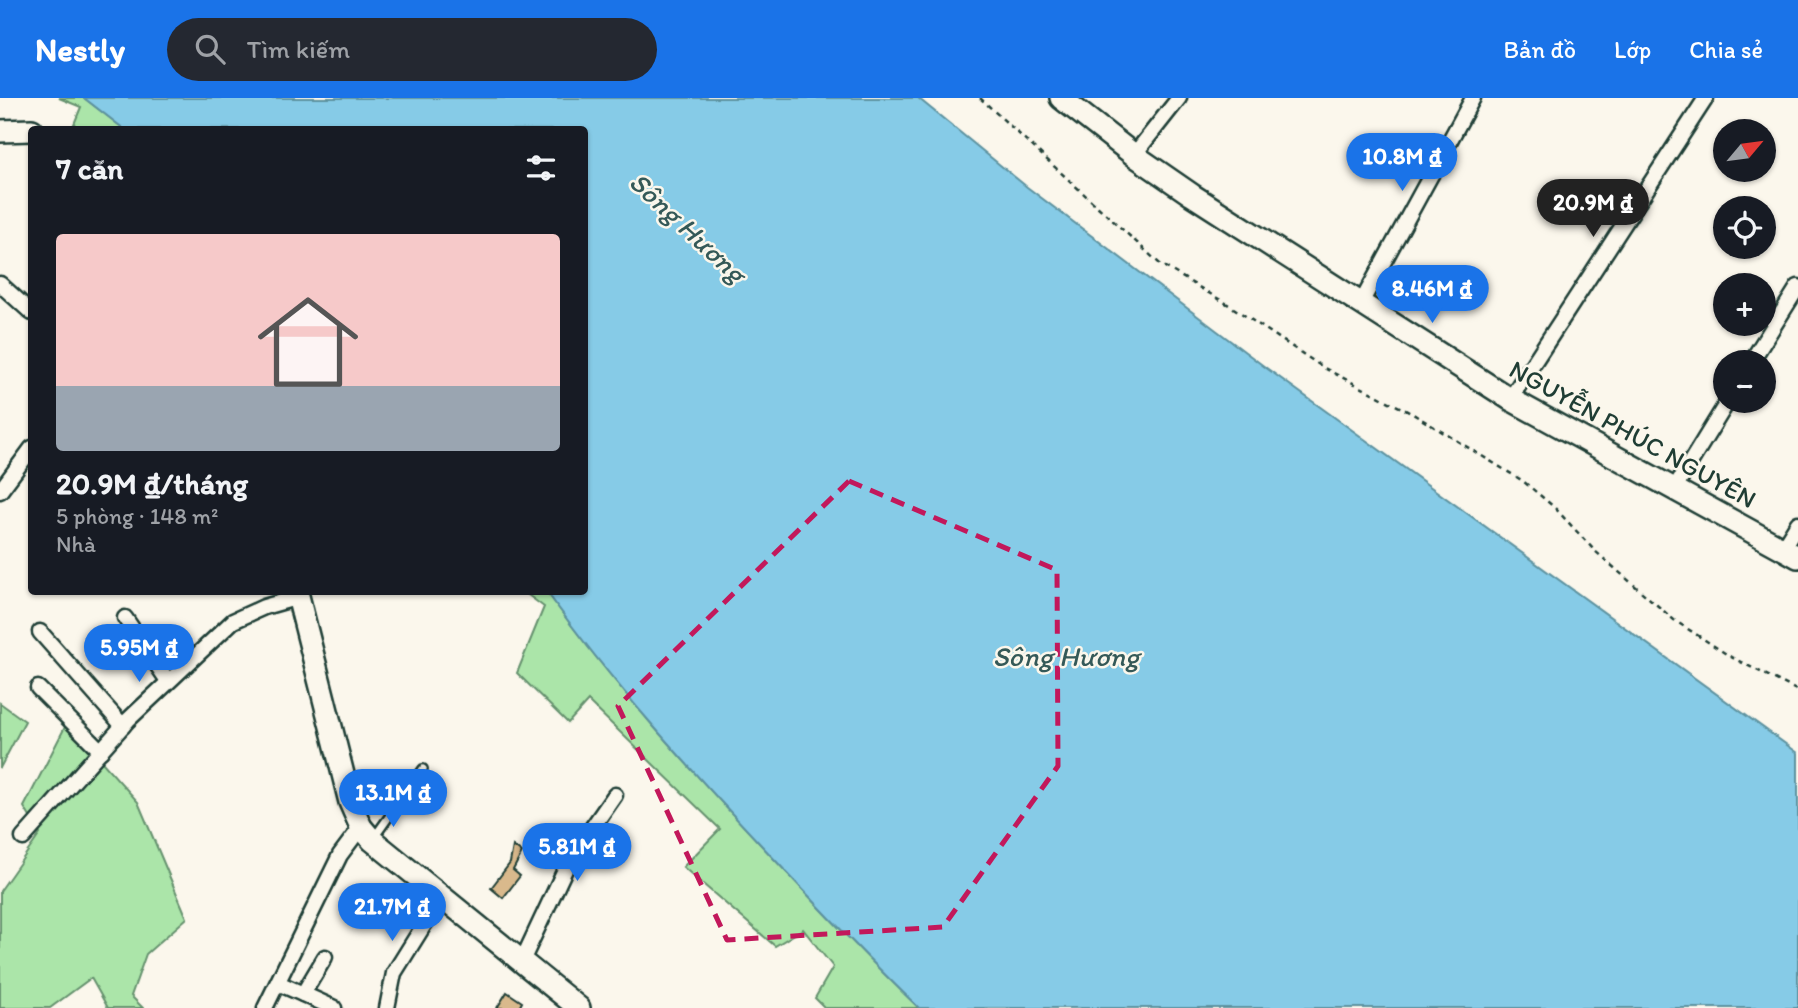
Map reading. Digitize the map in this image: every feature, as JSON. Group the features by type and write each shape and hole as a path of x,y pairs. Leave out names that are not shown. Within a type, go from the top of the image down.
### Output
{"main road":[{"name":"NGUYỄN PHÚC NGUYÊN","path":"1061,98 1134,155 1360,305 1510,399 1790,552"},
{"path":"0,131 28,130"},
{"path":"298,595 350,802 367,834 579,1008"}],"street":[{"path":"1134,155 1179,98"},
{"path":"1360,305 1474,98"},
{"path":"1510,399 1706,98"},
{"path":"0,284 28,309"},
{"path":"1759,350 1798,287"},
{"path":"1674,489 1721,413"},
{"path":"0,491 28,453"},
{"path":"1790,552 1798,523"},
{"path":"23,838 123,726 168,681 242,615 295,595"},
{"path":"125,618 168,681"},
{"path":"40,632 123,726"},
{"path":"38,688 101,751"},
{"path":"522,961 564,870 615,795"},
{"path":"265,1008 340,855 367,834"},
{"path":"387,1008 394,973 442,896"},
{"path":"303,994 325,957"},
{"path":"278,983 334,1008"}],"lane":[{"path":"367,834 423,769"}],"path":[{"path":"980,98 1160,264 1229,305 1324,368 1413,414 1522,481 1554,507 1639,591 1674,620 1731,657 1798,691"}],"highlighted area":[{"path":"849,481 1057,570 1058,766 943,927 727,940 618,706"}],"green space":[{"path":"59,98 84,98 120,126 73,126 81,107"},
{"path":"528,595 549,595 597,659 678,755 919,1008 825,1008 815,998 833,967 803,929 775,946 683,867 720,829 588,701 568,723 517,673 544,607"},
{"path":"0,703 25,721 0,768"},
{"path":"67,723 138,802 187,918 146,954 131,996 143,1008 108,1008 91,978 50,1008 0,1008 0,891 40,834 24,807"}],"water":[{"name":"Sông Hương","path":"84,98 918,98 1027,187 1265,367 1798,753 1798,1008 919,1008 678,755 597,659 549,595 588,595 588,126 120,126"}],"building":[{"path":"513,846 522,853 513,870 520,876 503,898 491,888 510,863"},
{"path":"507,992 522,1002 519,1008 497,1008"}]}
